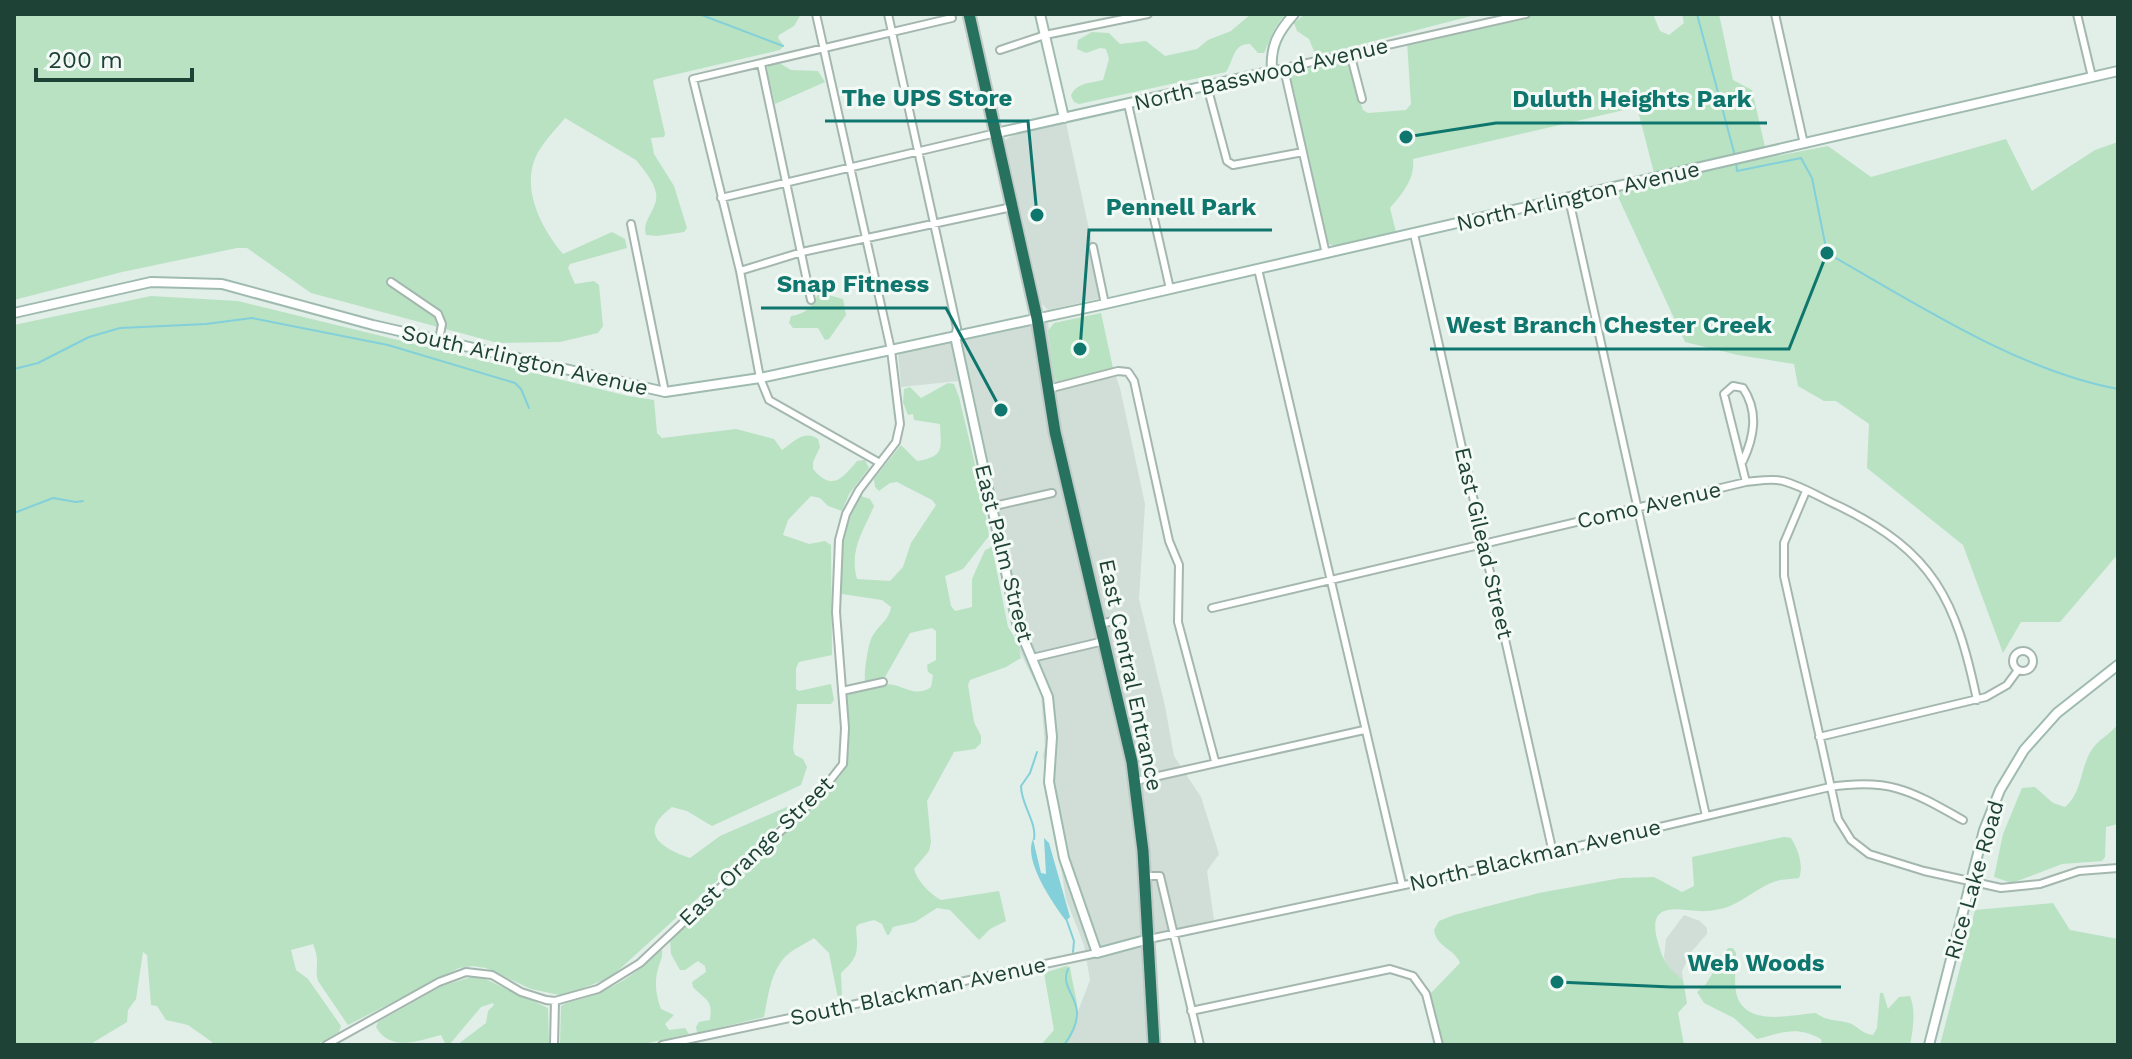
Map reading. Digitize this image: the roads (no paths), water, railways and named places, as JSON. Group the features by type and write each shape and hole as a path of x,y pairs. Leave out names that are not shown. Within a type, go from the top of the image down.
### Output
{"highway":[{"name":"East Central Entrance","path":"969,14 1037,318 1047,389 1136,781 1145,876 1154,1045"}],"main road":[{"path":"1040,14 1064,118"},
{"path":"1272,71 1271,54 1276,37 1294,14"},
{"name":"North Basswood Avenue","path":"996,133 1272,71"},
{"name":"North Arlington Avenue","path":"1037,318 1569,199 2118,71"},
{"name":"South Arlington Avenue","path":"14,313 151,282 222,284 439,340 665,392 760,378 1037,318"},
{"name":"East Palm Street","path":"955,336 1017,623 1043,679 1052,716 1049,782 1052,805 1073,888 1097,953"},
{"name":"Rice Lake Road","path":"1929,1045 1984,830 2000,790 2024,750 2057,713 2118,665"},
{"name":"South Blackman Avenue","path":"1097,953 1149,939"}],"street":[{"name":"East Orange Street","path":"555,1001 598,989 640,963 817,797 843,764 845,728 836,612 839,540 846,514 859,490 896,442 900,424 891,350 816,14"},
{"path":"888,14 957,328 955,336"},
{"path":"1109,14 1111,22"},
{"path":"1000,50 1045,35 1148,14"},
{"name":"North Basswood Avenue","path":"1272,71 1526,14"},
{"path":"1775,14 1804,144"},
{"path":"2077,14 2092,77"},
{"path":"880,463 769,400 760,378 740,271 693,79 952,18"},
{"path":"1350,53 1362,99"},
{"path":"761,64 811,300"},
{"path":"1284,69 1326,254"},
{"path":"1207,86 1227,161 1233,165 1303,152"},
{"path":"1128,104 1170,289"},
{"path":"721,198 996,133"},
{"path":"1569,199 1706,816"},
{"path":"740,271 802,252 1012,207"},
{"path":"631,224 665,392"},
{"name":"East Gilead Street","path":"1414,234 1553,853"},
{"path":"1093,247 1105,304"},
{"path":"1258,269 1402,885"},
{"path":"391,282 438,314 442,324 439,340"},
{"path":"1047,389 1118,371 1128,372 1134,381 1169,541 1179,565 1178,622 1215,761"},
{"path":"1743,461 1753,439 1755,420 1747,393 1743,388 1733,386 1724,394 1746,482"},
{"name":"Como Avenue","path":"1212,608 1746,482 1781,480 1881,529 1923,565 1943,593 1958,624 1977,700"},
{"path":"1806,491 1787,534 1782,563 1830,787 1844,832 1869,854 2001,888 2040,884 2079,871 2118,868"},
{"path":"990,507 1052,493"},
{"path":"1100,624 1122,619"},
{"path":"1032,658 1104,641"},
{"path":"1819,737 1977,700 2007,685 2018,670"},
{"path":"842,691 883,682"},
{"path":"1136,781 1364,730"},
{"name":"North Blackman Avenue","path":"1173,934 1553,853 1860,782 1897,786 1918,794 1963,820"},
{"path":"1145,876 1160,876 1200,1045"},
{"name":"South Blackman Avenue","path":"1149,939 1173,934"},
{"name":"South Blackman Avenue","path":"662,1045 1097,953"},
{"path":"1191,1011 1390,969 1413,976 1426,994 1439,1045"},
{"path":"326,1045 439,982 466,972 492,975 521,992 555,1001 554,1045"}],"water":[{"path":"1044,838 1049,843 1070,917 1066,921 1041,882 1032,859 1033,839 1041,873 1046,874"}],"waterway":[{"path":"699,14 783,46"},
{"path":"1697,14 1735,156"},
{"path":"1736,162 1737,171 1801,158 1812,178 1827,253 1968,333 2006,351 2081,380 2118,389"},
{"path":"14,369 38,363 89,337 120,328 206,324 252,318 388,345 515,383 529,408"},
{"path":"14,513 53,498 83,501"},
{"path":"1034,839 1021,786 1030,773 1037,752"},
{"path":"1067,921 1074,941 1073,952"},
{"path":"1064,1045 1071,1035 1077,1014 1066,981 1068,969"}],"place":[{"name":"Duluth Heights Park","path":"1406,137"},
{"name":"The UPS Store","path":"1037,215"},
{"name":"West Branch Chester Creek","path":"1827,253"},
{"name":"Pennell Park","path":"1080,349"},
{"name":"Snap Fitness","path":"1001,410"},
{"name":"Web Woods","path":"1557,982"}]}
